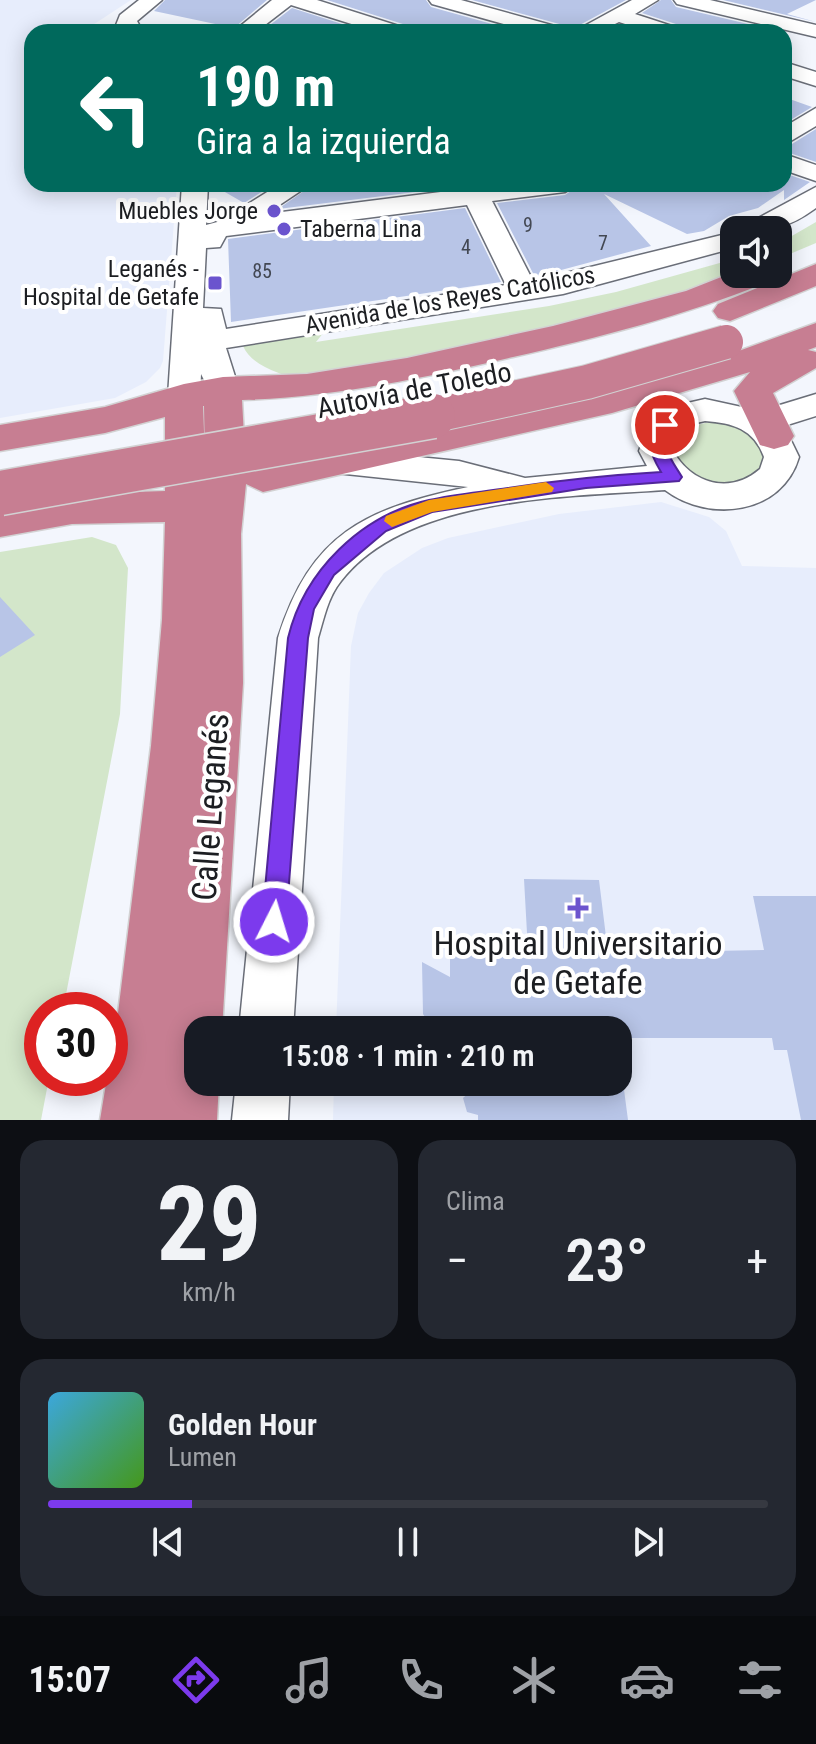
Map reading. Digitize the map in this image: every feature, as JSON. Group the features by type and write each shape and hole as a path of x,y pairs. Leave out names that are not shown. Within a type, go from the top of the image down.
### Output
{"highway":[{"path":"792,260 816,250"},
{"name":"Autovía de Toledo","path":"0,493 441,415 587,382 715,332 816,274"},
{"path":"0,438 141,412 184,396 223,389 263,390 407,370 557,336 698,298 723,288"},
{"name":"Autovía de Toledo","path":"0,464 432,390 816,308"},
{"path":"0,521 72,509 208,496 336,461 598,405 777,351 816,334"},
{"path":"771,435 754,397 755,385 816,354"},
{"name":"Calle Leganés","path":"133,1120 173,783 185,618 208,496 223,389"},
{"name":"Calle Leganés","path":"208,496 278,465 287,446 288,429 277,402 263,390"},
{"name":"Calle Leganés","path":"184,396 219,534 221,605 215,743 184,1120"},
{"path":"141,412 125,435 121,450 122,465 132,487 208,496"}],"street":[{"path":"126,24 127,19 152,0"},
{"path":"254,24 285,0"},
{"path":"296,0 372,24"},
{"path":"439,0 524,24"},
{"path":"601,24 648,0"},
{"path":"684,0 786,24"},
{"path":"504,19 528,6"},
{"path":"617,15 646,24"},
{"path":"792,25 816,31"},
{"path":"792,72 816,79"},
{"path":"792,108 816,115"},
{"path":"792,132 816,115"},
{"path":"792,165 816,173"},
{"name":"Calle Leganés","path":"184,396 195,192"},
{"name":"Calle Leganés","path":"209,192 217,234 210,341 212,362 223,389"},
{"path":"217,234 285,192"},
{"path":"454,192 470,197 524,292"},
{"path":"217,234 507,192"},
{"path":"788,216 816,195"},
{"name":"Avenida de los Reyes Católicos","path":"210,341 524,292 720,243"},
{"path":"771,435 816,405"},
{"path":"771,435 786,470 776,485 750,497 715,496 673,477 661,462 656,445 658,434 670,421 689,413 713,410 771,435 816,421"},
{"path":"336,461 459,473 532,490"},
{"path":"267,1016 298,638 305,608 328,570 380,526 429,506 586,482 673,477"},
{"path":"260,1120 262,1096"}],"shaded area":[{"path":"0,0 131,0 94,24 24,24 24,192 176,192 163,361 146,382 115,398 0,418"},
{"name":"Hospital Universitario de Getafe","path":"661,502 709,517 726,531 742,566 816,568 816,1120 333,1120 334,1096 632,1096 632,1016 337,1016 351,646 358,613 384,573 422,548 448,538 559,514"}],"green space":[{"path":"816,222 816,243 792,253 792,236"},
{"path":"720,263 719,282 499,342 302,381 260,364 243,346 324,332 316,342 549,306 616,292"},
{"path":"714,422 734,426 755,439 766,465 753,480 729,486 704,480 684,466 677,456 674,445 685,430"},
{"path":"92,537 116,545 128,568 120,714 66,992 24,992 24,1096 46,1096 41,1120 0,1120 0,552"}],"building":[{"path":"165,0 267,0 239,24 215,24 154,11"},
{"path":"327,0 426,0 431,7 492,24 403,24"},
{"path":"472,0 626,0 582,24 559,24"},
{"path":"661,0 671,0 676,7 748,24 676,24 642,13"},
{"path":"723,0 816,0 787,14 816,22"},
{"path":"292,8 342,24 271,24"},
{"path":"792,100 812,107 792,119"},
{"path":"816,129 816,162 792,154 792,144"},
{"path":"792,176 810,182 784,200 784,192 792,192"},
{"path":"225,192 261,192 244,203"},
{"path":"302,192 415,192 278,209"},
{"path":"569,192 781,192 758,208 720,216 720,221 704,231 687,234 604,194 651,246 535,277 497,203"},
{"path":"465,208 501,282 231,322 228,239"},
{"path":"0,597 35,635 0,657"},
{"path":"524,879 599,880 608,953 764,950 753,896 816,896 816,1120 801,1120 787,1050 774,1050 772,1038 632,1038 632,1016 423,1014 422,962 450,977 450,951 528,951"},
{"path":"625,1096 628,1120 478,1120 478,1115 467,1112 463,1098"}],"slow traffic":[{"path":"392,521 429,506 546,488"}],"place":[{"name":"Muebles Jorge","path":"274,211"},
{"name":"Taberna Lina","path":"284,229"},
{"name":"Leganés - Hospital de Getafe","path":"215,283"},
{"name":"Hospital Universitario de Getafe","path":"578,908"}],"route":[{"path":"274,922 298,638 305,608 328,570 380,526 429,506 586,482 673,477 656,451 656,440 665,425"}]}
